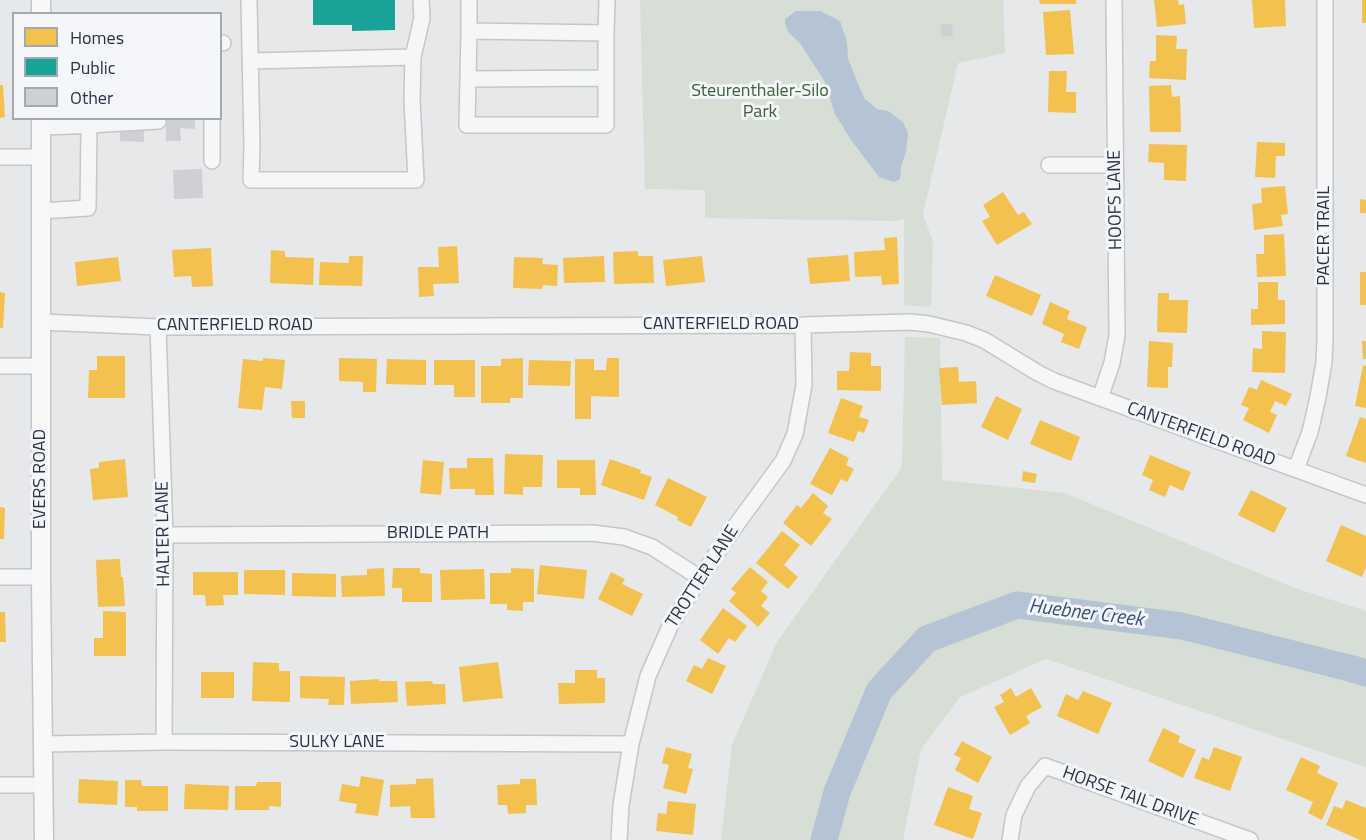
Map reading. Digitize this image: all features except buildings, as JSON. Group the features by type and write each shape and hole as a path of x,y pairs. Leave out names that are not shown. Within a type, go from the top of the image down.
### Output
{"main road":[{"name":"EVERS ROAD","path":"40,123 44,840"}],"street":[{"path":"249,0 251,180 416,180 412,100 413,57 422,18 421,0"},
{"path":"469,0 467,125 606,125 607,0"},
{"name":"HOOFS LANE","path":"1100,398 1112,363 1117,334 1114,0"},
{"name":"PACER TRAIL","path":"1296,469 1310,432 1318,397 1324,350 1325,0"},
{"path":"470,31 606,33"},
{"path":"250,61 413,57"},
{"path":"468,79 606,78"},
{"path":"40,123 71,122 89,125 158,120"},
{"path":"212,120 212,161"},
{"path":"41,211 88,208 89,125"},
{"path":"0,157 40,157"},
{"path":"1049,165 1115,165"},
{"name":"CANTERFIELD ROAD","path":"41,322 158,327 803,325 910,322 929,324 948,327 984,340 1038,374 1054,381 1366,495"},
{"name":"TROTTER LANE","path":"619,840 621,805 631,744 648,676 671,624 731,532 783,461 795,434 804,385 803,325"},
{"name":"HALTER LANE","path":"158,327 165,535 164,742"},
{"path":"0,366 40,366"},
{"name":"BRIDLE PATH","path":"165,535 592,533 624,537 652,547 700,578"},
{"path":"0,577 41,577"},
{"name":"SULKY LANE","path":"43,744 164,742 631,744"},
{"name":"HORSE TAIL DRIVE","path":"1010,840 1014,815 1023,795 1045,766 1250,840"},
{"path":"0,785 44,785"}],"green space":[{"name":"Steurenthaler-Silo Park","path":"640,0 1003,0 1005,53 958,63 923,214 933,242 931,307 904,305 904,219 894,221 705,218 705,190 645,189"},
{"path":"905,337 940,338 942,480 1065,493 1292,587 1366,611 1366,767 1046,659 960,697 921,749 903,840 721,840 732,745 777,642 902,467"}],"water":[{"path":"796,11 820,11 840,21 847,42 848,59 864,98 877,109 888,111 903,122 908,133 900,179 894,182 879,177 851,140 835,114 825,82 800,43 788,32 785,19"}],"waterway":[{"name":"Huebner Creek","path":"824,840 837,792 879,691 927,639 1017,605 1182,626 1366,673"}]}
